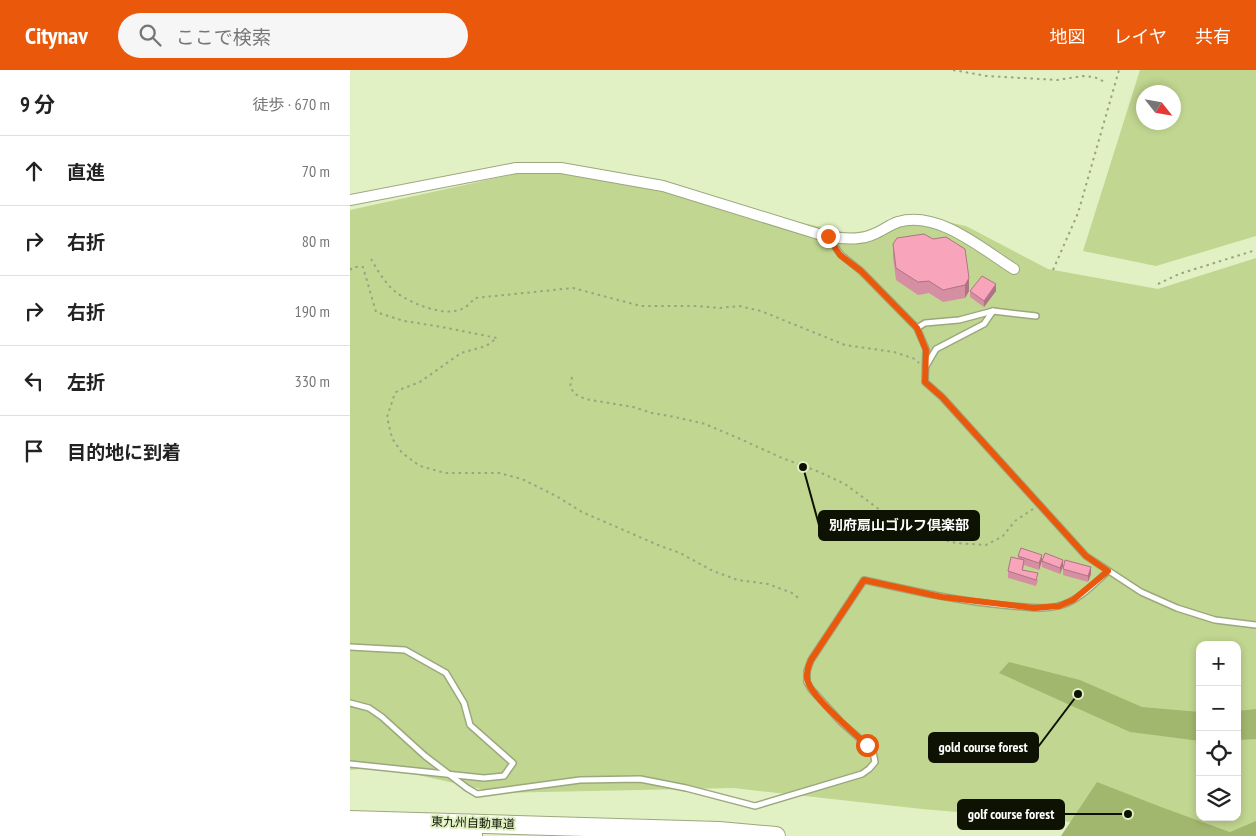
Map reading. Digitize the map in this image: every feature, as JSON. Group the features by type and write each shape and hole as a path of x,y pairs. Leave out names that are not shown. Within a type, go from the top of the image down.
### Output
{"highway":[{"name":"東九州自動車道","path":"350,820 719,831 776,836"},
{"name":"東九州自動車道","path":"350,833 521,836"}],"street":[{"path":"350,200 516,168 561,168 663,186 828,236 850,239 872,235 900,222 920,221 940,225 962,234 1014,268"}],"lane":[{"path":"828,236 840,255 861,271 917,328 926,350 925,382 948,404 1086,556 1141,592 1177,608 1215,620 1256,625"},
{"path":"917,328 925,323 959,320 993,311 1036,316"},
{"path":"925,368 936,349 984,324 993,311"},
{"path":"350,704 369,708 382,717 425,756 476,794 580,780 640,779 686,788 756,806 862,774 875,762 873,752 841,722 807,682 807,671 811,660 864,580 942,597 1034,608 1059,606 1073,600 1108,571"},
{"path":"350,647 405,650 446,673 464,703 470,725 513,763 504,776 484,778 350,764"}],"path":[{"path":"953,70 987,76 1057,80 1084,76 1094,77 1105,82"},
{"path":"1053,270 1078,213 1119,70"},
{"path":"1158,284 1179,274 1256,250"},
{"path":"371,259 383,279 397,293 440,312 458,311 475,298 573,288 641,306 720,308 739,306 761,311 845,345 894,352 915,359 925,368"},
{"path":"350,270 353,267 363,267 376,312 404,321 442,326 497,338 486,346 460,353 420,382 395,393 387,417 392,438 402,453 420,466 445,473 499,473 522,479 558,497 582,512 680,553 712,571 738,580 768,584 792,593 801,600"},
{"path":"572,377 570,387 575,394 585,399 633,407 705,424 845,484 862,498 904,525 935,538 956,543 986,545 1003,536 1015,522 1040,505"}],"green space":[{"path":"1140,70 1256,70 1256,236 1156,266 1083,251"},
{"path":"562,171 666,192 848,233 865,231 910,214 966,226 1048,269 1158,289 1256,258 1256,836 1163,830 922,809 733,788 499,793 382,767 350,770 350,210 524,172"},
{"path":"1009,662 1080,680 1142,707 1196,712 1196,740 1130,732 999,673"},
{"path":"1256,709 1256,739 1241,740 1241,711"},
{"path":"1097,782 1196,821 1230,832 1256,821 1256,836 1061,836"}],"building":[{"path":"924,234 933,239 946,237 965,249 969,278 965,285 943,290 929,281 918,282 896,268 893,244 897,238"},
{"path":"982,276 996,284 984,301 970,291"},
{"path":"1021,548 1042,555 1039,563 1018,556"},
{"path":"1045,553 1063,560 1060,568 1042,561"},
{"path":"1011,557 1024,560 1022,570 1038,573 1036,580 1008,571"},
{"path":"1065,560 1091,567 1088,576 1063,569"}],"place":[{"name":"別府扇山ゴルフ倶楽部","path":"803,467"},
{"name":"gold course forest","path":"1078,694"},
{"name":"golf course forest","path":"1128,814"}],"route":[{"path":"828,236 840,255 861,271 917,328 926,350 925,382 942,397 1086,556 1108,571 1090,588 1073,600 1059,606 1034,608 942,597 864,580 811,660 807,671 807,682 841,722 867,745"}]}
